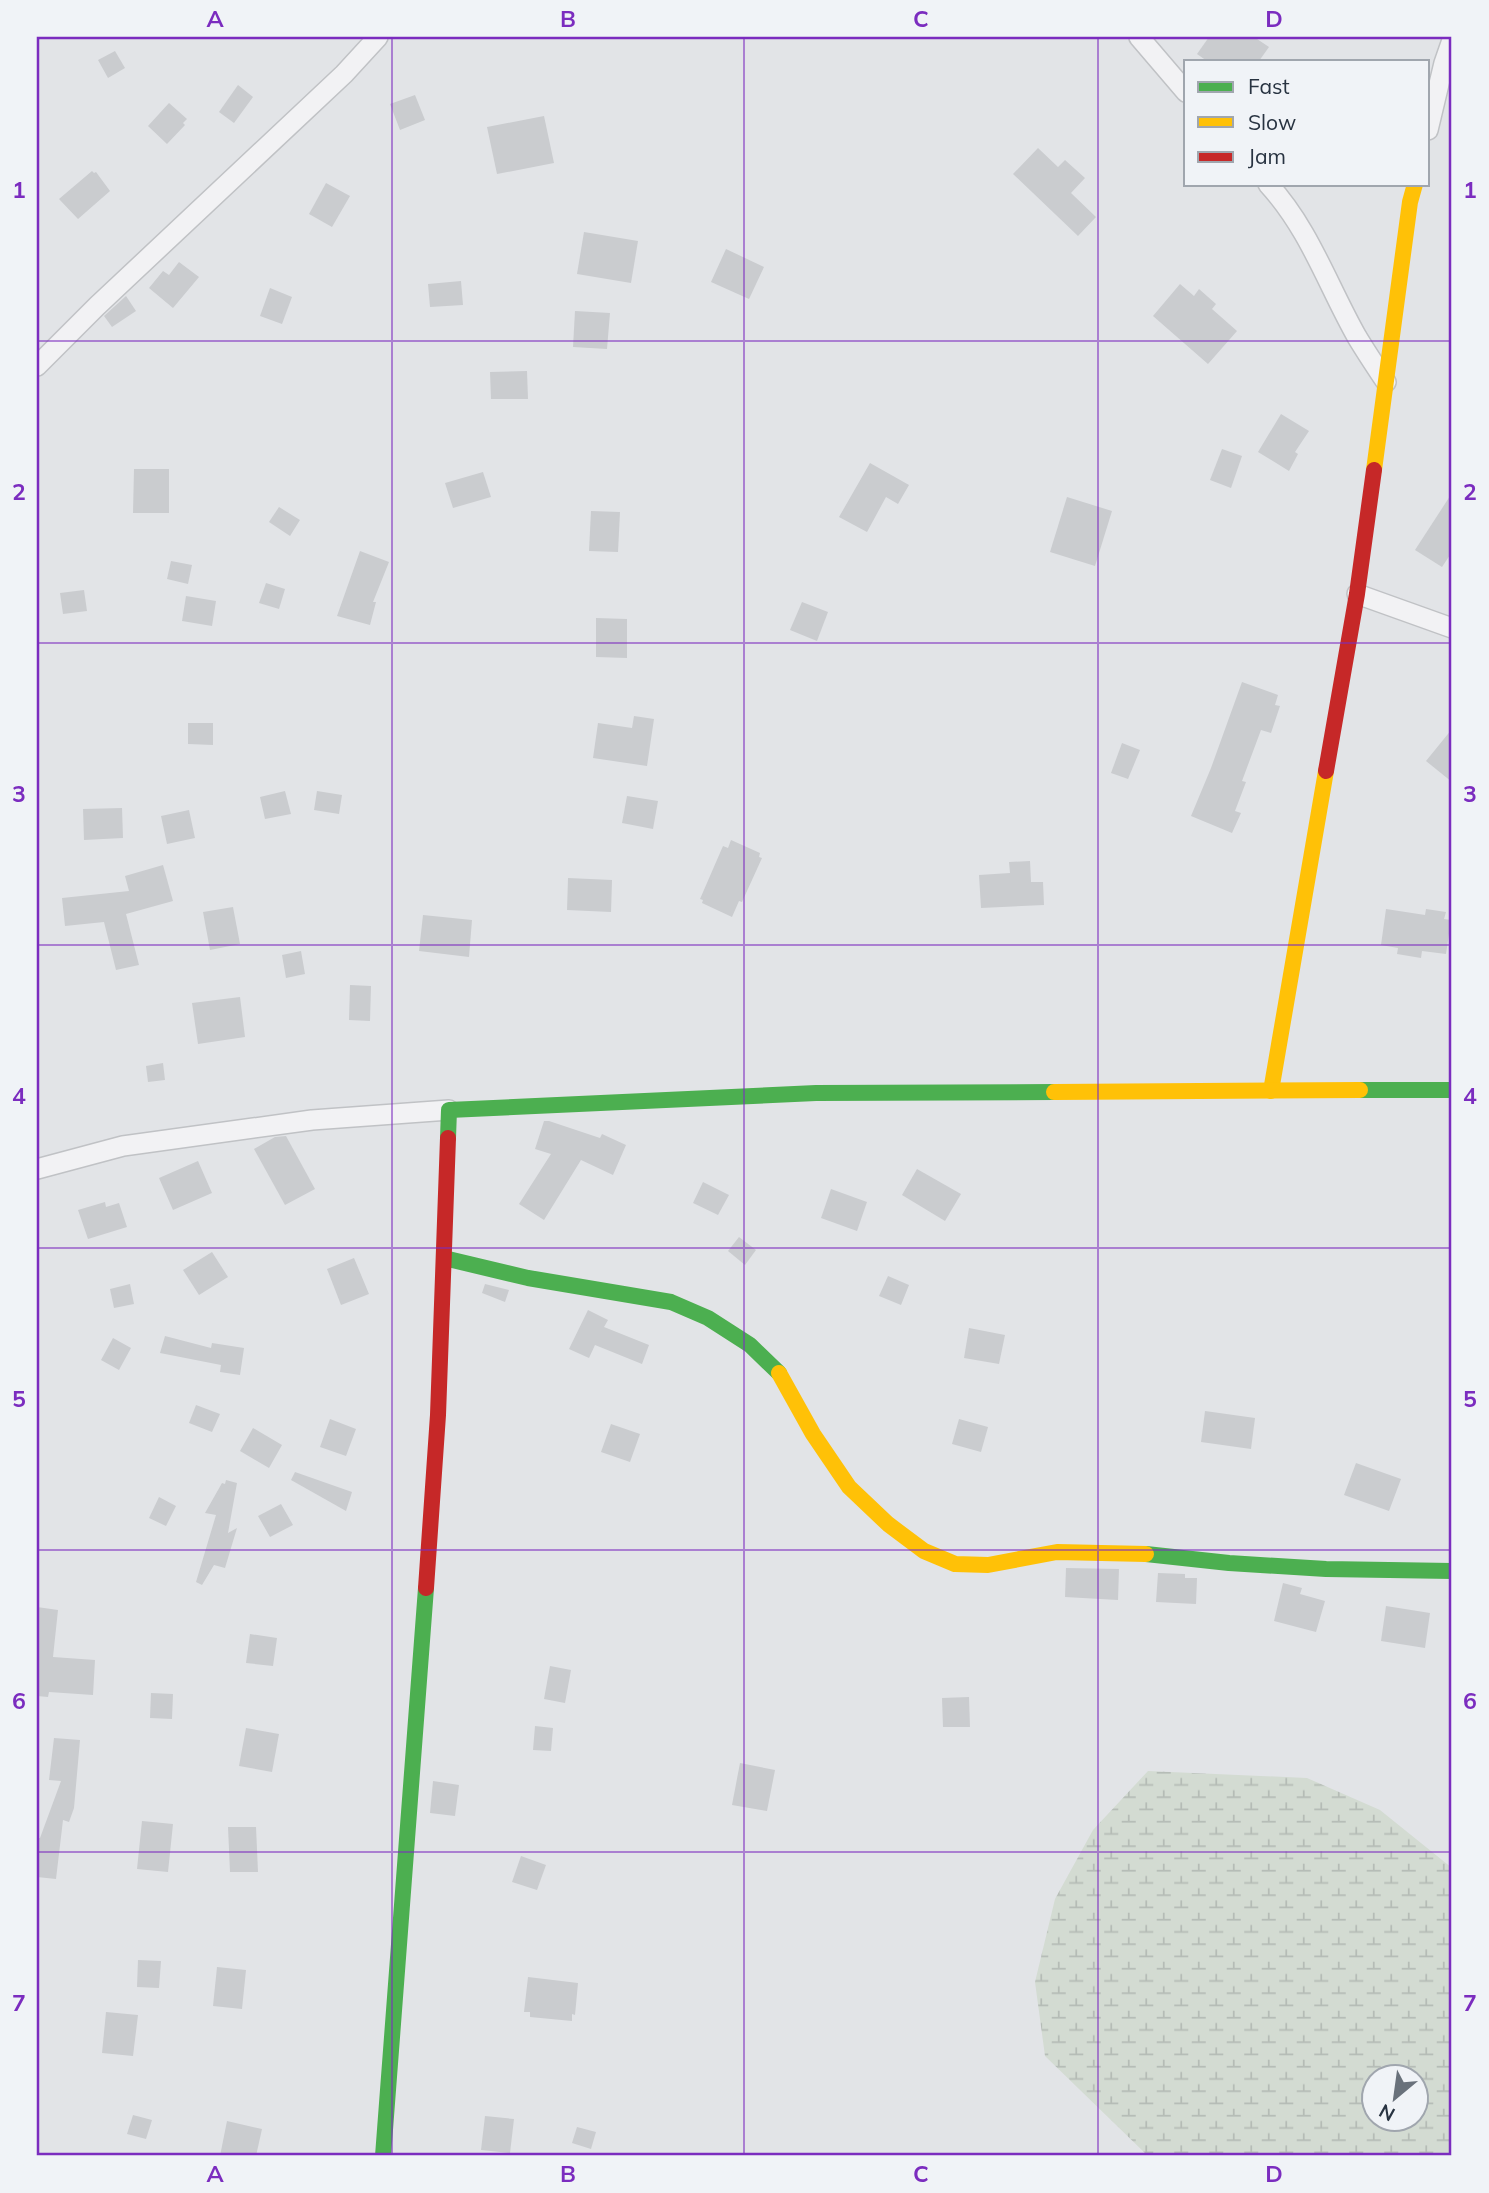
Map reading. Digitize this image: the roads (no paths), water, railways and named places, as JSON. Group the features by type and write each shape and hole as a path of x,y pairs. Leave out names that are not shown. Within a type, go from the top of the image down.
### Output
{"street":[{"path":"37,366 97,306 344,74 378,37"},
{"path":"1139,37 1184,90"},
{"path":"1430,122 1452,40"},
{"path":"1270,186 1310,241 1356,335 1386,382"},
{"path":"1271,1091 1357,594 1415,186"},
{"path":"1357,594 1452,628"},
{"path":"37,1169 123,1146 313,1119 449,1110 817,1093 1452,1090"},
{"path":"383,2156 439,1415 449,1110"},
{"path":"444,1258 527,1278 671,1302 708,1318 750,1345 779,1373 813,1434 849,1487 888,1524 924,1551 955,1564 988,1565 1058,1552 1149,1555 1326,1569 1452,1571"}]}
